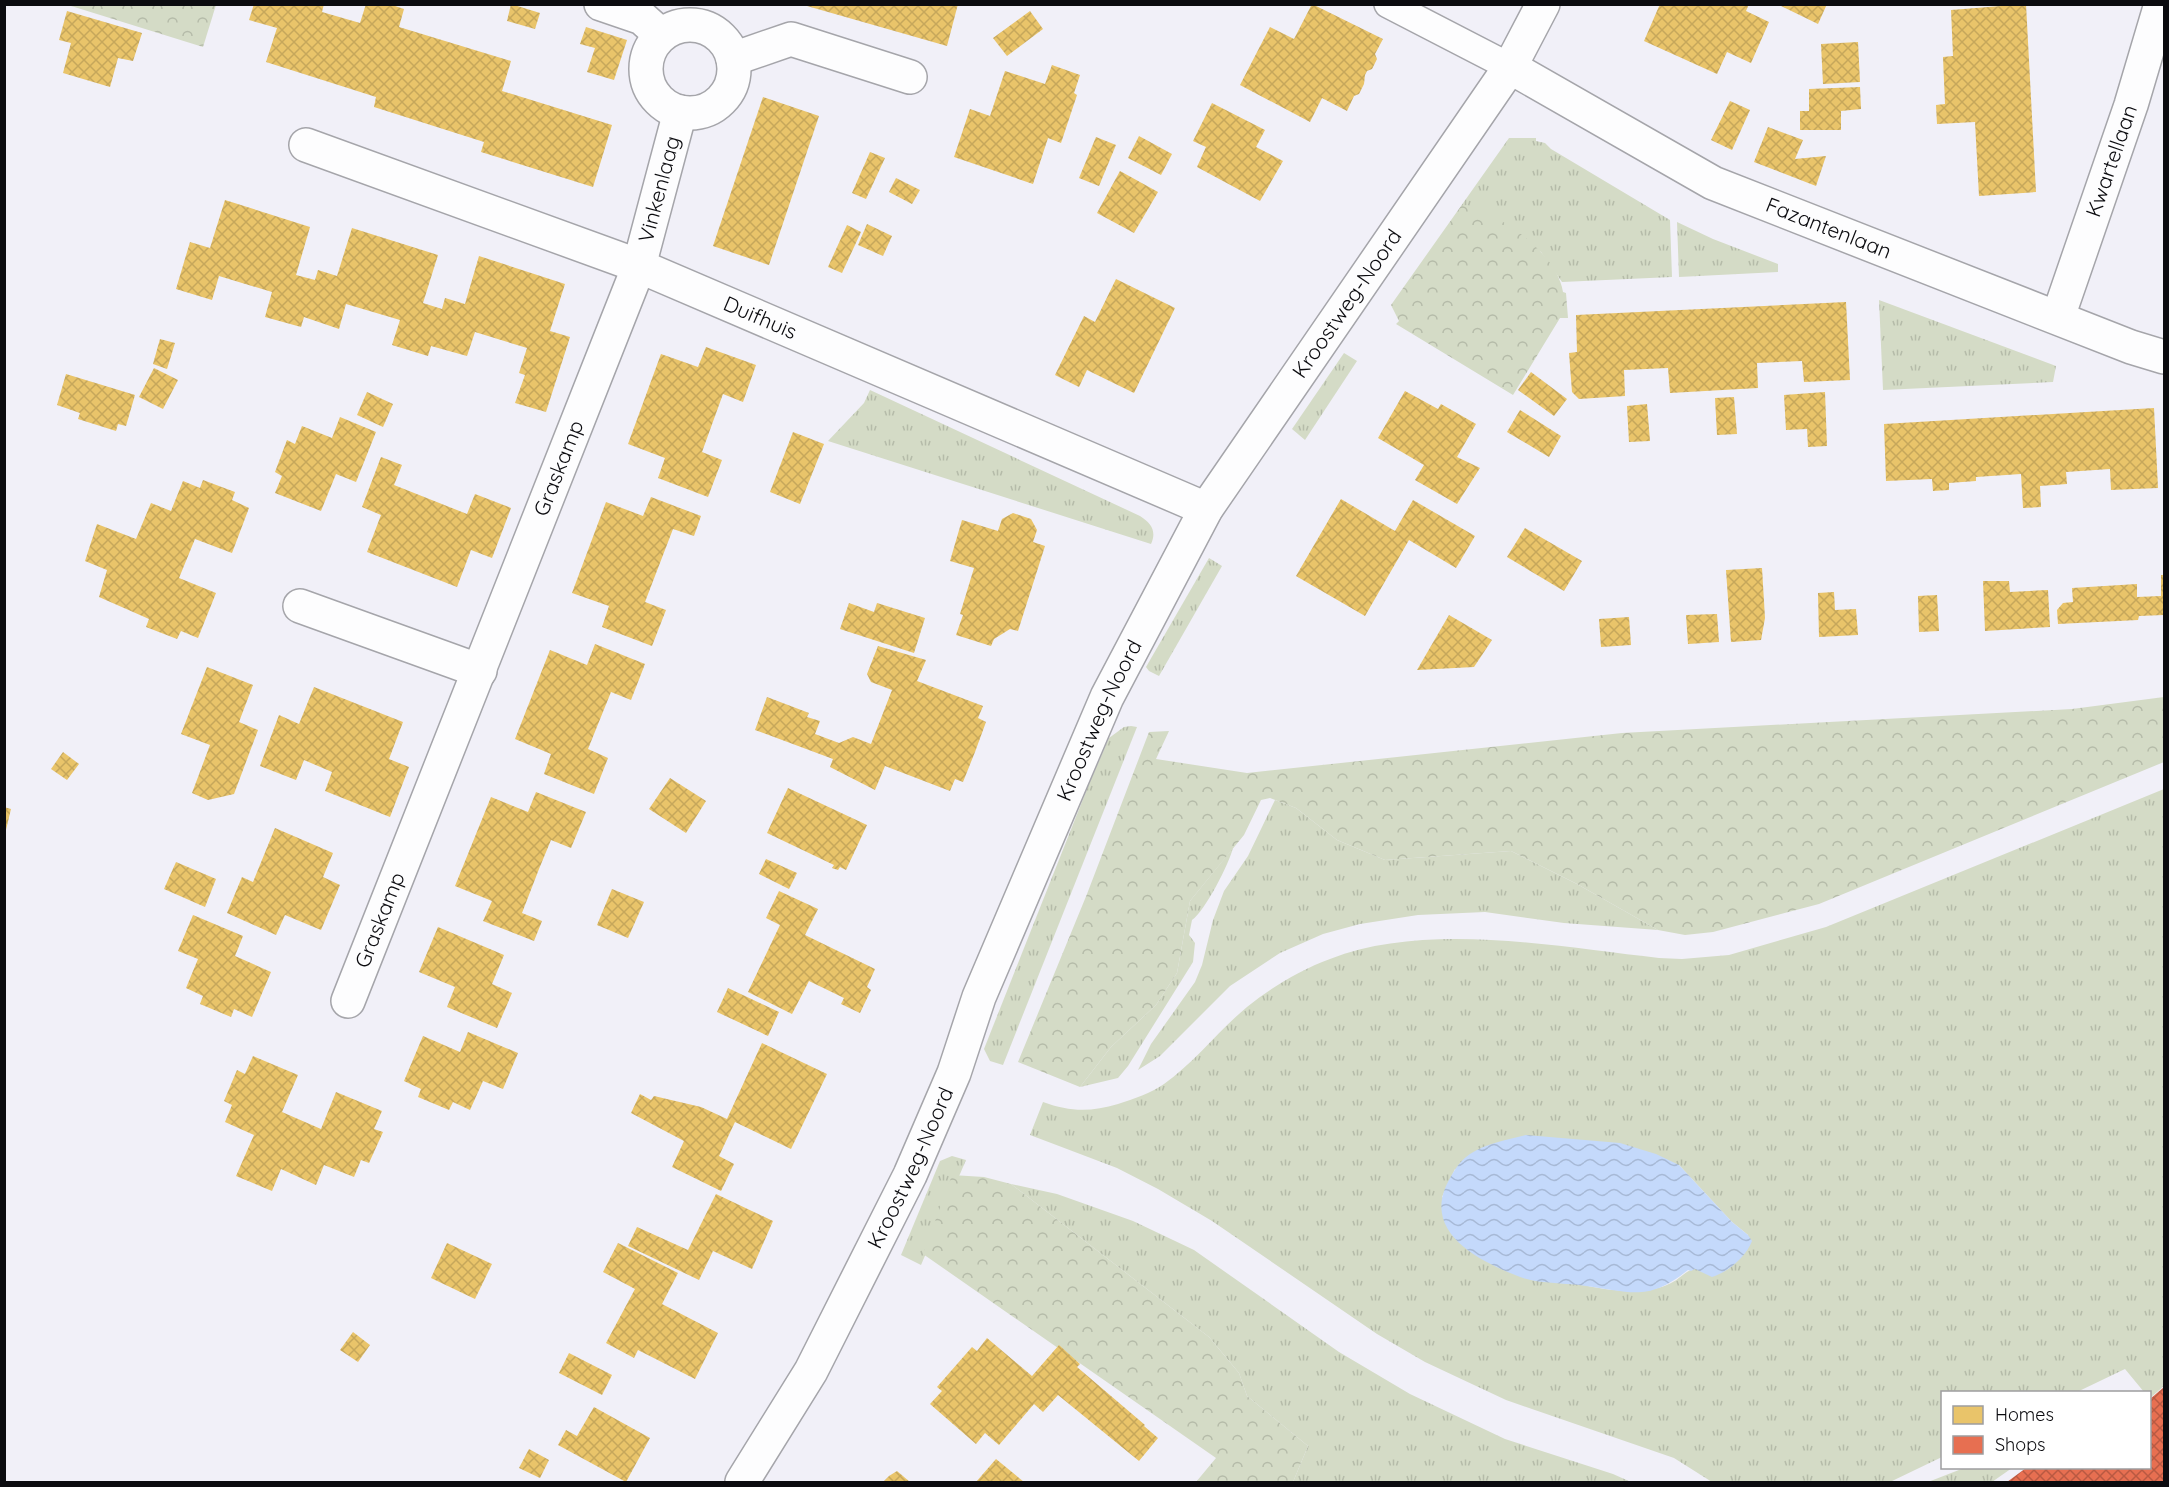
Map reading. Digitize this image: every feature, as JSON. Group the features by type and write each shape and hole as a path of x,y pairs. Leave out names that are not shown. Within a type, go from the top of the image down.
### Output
{"street":[{"path":"601,4 642,18 661,35 674,27 704,26 717,34 727,45 734,59 790,39 910,77"},
{"name":"Kroostweg-Noord","path":"742,1482 811,1371 910,1175 954,1072 979,997 1107,697 1206,509 1510,67 1543,4"},
{"name":"Kwartellaan","path":"2058,317 2131,105 2161,4"},
{"name":"Vinkenlaag","path":"661,35 652,46 647,58 646,72 649,86 657,98 680,112 702,110 721,100 730,88 734,74 734,59"},
{"name":"Fazantenlaan","path":"1510,67 1713,183 2131,347 2164,357"},
{"name":"Vinkenlaag","path":"639,266 680,112"},
{"name":"Duifhuis","path":"306,146 639,266 1206,509"},
{"name":"Graskamp","path":"348,1001 639,266"},
{"path":"300,606 480,671"}],"lane":[{"path":"1388,4 1510,67"}],"green space":[{"path":"68,5 216,5 203,47"},
{"path":"1509,138 1536,138 1536,141 1545,143 1551,149 1670,220 1672,277 1562,282 1541,252 1461,206"},
{"path":"1467,205 1496,218 1526,238 1550,264 1559,278 1563,292 1566,293 1568,318 1560,318 1513,395 1396,324 1399,321 1391,305 1461,206"},
{"path":"1677,222 1713,239 1778,264 1778,272 1679,277"},
{"path":"1879,300 2056,366 2053,382 1883,390"},
{"path":"1344,353 1357,361 1305,440 1292,429"},
{"path":"870,390 1140,516 1152,528 1151,544 828,441 864,403"},
{"path":"1209,558 1222,566 1159,676 1146,667"},
{"path":"2164,697 2164,762 1819,904 1713,932 1685,935 1658,930 1577,884 1511,851 1385,860 1337,840 1296,808 1270,798 1261,800 1244,835 1190,901 1177,973 1156,1005 1111,1047 1080,1087 1018,1062 1087,894 1149,732 1169,731 1156,759 1247,773 1622,733 2072,709"},
{"path":"1124,727 1137,727 1003,1065 990,1061 984,1049 1089,784 1109,738"},
{"path":"2164,789 2164,1386 2151,1397 2151,1391 2143,1391 2125,1369 2079,1391 1941,1391 1941,1457 1890,1482 1712,1482 1674,1458 1506,1400 1425,1362 1377,1334 1212,1221 1158,1189 1117,1168 1030,1135 1043,1102 1062,1108 1090,1110 1118,1104 1148,1093 1175,1075 1236,1016 1276,986 1319,963 1368,948 1408,941 1450,939 1536,943 1659,958 1682,959 1729,955 1826,927","holes":["1679,1165 1732,1222 1748,1235 1662,1287 1641,1291 1608,1289 1588,1286 1442,1197 1455,1169"]},
{"path":"1275,800 1296,808 1337,840 1385,860 1511,851 1577,884 1658,930 1564,923 1485,912 1418,915 1360,924 1323,934 1280,953 1230,986 1160,1056 1138,1070 1151,1044 1195,982 1224,891 1248,856"},
{"path":"1233,848 1216,887 1192,920 1189,935 1195,943 1193,962 1128,1066 1118,1078 1080,1087 1111,1047 1156,1005 1177,973 1190,901"},
{"path":"952,1156 966,1160 921,1265 901,1255 940,1161"},
{"path":"952,1175 984,1177 1011,1184 1209,1337 1239,1373 1247,1396 1308,1446 1293,1482 1196,1482 1216,1458 923,1254"},
{"path":"1011,1184 1057,1194 1133,1221 1194,1250 1339,1352 1410,1394 1505,1439 1631,1482 1293,1482 1308,1446 1247,1396 1239,1373 1209,1337"},
{"path":"1961,1469 2011,1469 1992,1482 1928,1482"}],"water":[{"path":"1526,1135 1620,1143 1656,1154 1679,1165 1752,1241 1736,1263 1718,1275 1712,1277 1695,1269 1688,1270 1662,1287 1650,1291 1628,1292 1537,1281 1523,1278 1492,1265 1462,1246 1451,1233 1443,1220 1441,1204 1446,1186 1466,1157 1490,1144"}],"building: Homes":[{"path":"254,4 324,4 322,12 360,23 366,4 389,4 404,9 399,27 511,61 502,91 612,125 593,187 481,152 484,142 374,107 376,97 266,62 277,28 249,20"},
{"path":"511,4 540,13 535,29 507,21"},
{"path":"800,4 958,4 947,46"},
{"path":"1312,4 1383,39 1375,54 1377,59 1372,69 1367,71 1359,94 1354,96 1347,111 1322,98 1310,122 1240,85 1270,27 1294,39"},
{"path":"1660,4 1749,4 1746,11 1769,22 1751,63 1727,52 1717,74 1644,41"},
{"path":"1777,4 1827,4 1818,24"},
{"path":"2026,4 2036,192 1979,196 1975,122 1937,124 1936,105 1945,104 1943,57 1953,56 1951,10"},
{"path":"67,11 142,33 133,61 118,58 110,87 63,73 71,43 59,40"},
{"path":"1030,11 1043,29 1007,56 993,38"},
{"path":"586,27 627,40 614,80 587,72 595,48 580,44"},
{"path":"1858,42 1860,82 1823,84 1821,44"},
{"path":"1052,65 1080,75 1074,93 1077,95 1061,143 1048,138 1033,184 954,157 970,109 990,116 1005,71 1045,84"},
{"path":"1860,87 1861,109 1841,111 1841,130 1800,130 1800,111 1809,111 1809,89"},
{"path":"763,97 819,116 769,265 713,246"},
{"path":"1730,101 1750,110 1732,150 1711,140"},
{"path":"1212,103 1265,130 1256,147 1283,161 1260,201 1197,167 1206,147 1193,141"},
{"path":"1768,127 1803,140 1795,159 1826,156 1816,186 1754,162"},
{"path":"1139,136 1172,154 1161,175 1128,158"},
{"path":"1096,137 1116,145 1099,186 1079,178"},
{"path":"870,152 885,158 866,199 852,193"},
{"path":"1120,171 1158,192 1134,233 1097,213"},
{"path":"896,178 920,190 912,204 889,192"},
{"path":"225,200 310,227 296,275 315,280 318,270 337,276 352,228 438,255 423,303 442,309 445,298 465,304 479,256 565,284 550,331 570,337 546,412 515,403 525,375 519,373 527,348 475,332 467,356 431,346 428,356 392,345 400,320 346,304 339,329 304,317 301,327 265,317 272,292 219,276 212,300 176,289 190,242 210,248"},
{"path":"867,224 892,236 883,256 858,245"},
{"path":"847,225 861,232 842,273 828,267"},
{"path":"1116,279 1175,308 1134,393 1087,370 1079,387 1055,375 1084,316 1095,322"},
{"path":"1846,302 1850,380 1804,382 1802,361 1757,363 1758,388 1670,393 1668,368 1624,370 1625,396 1579,399 1572,392 1569,353 1577,352 1576,315"},
{"path":"160,339 175,343 167,369 153,364"},
{"path":"706,347 756,365 743,402 723,394 702,452 722,460 708,497 658,478 665,458 628,444 661,354 698,367"},
{"path":"154,368 178,380 163,409 139,397"},
{"path":"1531,372 1567,399 1554,416 1518,390"},
{"path":"66,374 135,395 126,426 118,424 116,431 78,419 80,413 57,405"},
{"path":"1405,391 1438,409 1441,404 1476,424 1457,457 1480,468 1457,504 1415,480 1424,465 1378,438"},
{"path":"367,392 393,404 383,427 357,415"},
{"path":"1825,392 1827,446 1808,447 1807,429 1786,430 1784,395"},
{"path":"1734,397 1737,434 1717,435 1715,398"},
{"path":"1647,404 1650,441 1629,442 1627,406"},
{"path":"2154,408 2158,488 2111,490 2110,469 2066,472 2067,484 2040,486 2041,507 2023,508 2021,474 1976,477 1976,481 1949,483 1949,490 1933,491 1932,479 1886,481 1884,424"},
{"path":"1520,410 1561,436 1549,457 1507,432"},
{"path":"340,417 376,432 356,482 336,474 321,511 275,493 282,476 275,472 287,440 295,444 302,426 332,438"},
{"path":"793,432 824,444 800,504 770,492"},
{"path":"381,457 402,465 394,485 467,514 475,494 511,508 492,558 471,550 457,587 367,552 381,515 362,507"},
{"path":"203,480 235,492 232,500 249,508 232,553 195,539 179,578 216,593 198,638 181,631 177,639 146,627 149,619 99,597 107,570 85,561 97,524 136,539 151,503 171,511 183,481 200,488"},
{"path":"651,497 701,516 694,536 673,529 645,602 666,610 652,646 602,627 609,606 572,593 606,502 643,516"},
{"path":"1341,499 1395,531 1413,500 1475,536 1456,568 1409,540 1365,616 1296,576"},
{"path":"1013,513 1031,519 1037,530 1033,542 1045,546 1018,631 1010,629 994,639 991,646 956,635 974,568 950,561 962,520 998,531 1002,519"},
{"path":"1525,528 1582,561 1564,591 1507,557"},
{"path":"1762,568 1765,618 1761,640 1731,642 1726,570"},
{"path":"2161,575 2164,575 2164,615 2139,616 2138,620 2058,624 2057,610 2063,603 2073,602 2072,588 2137,584 2137,597 2161,596"},
{"path":"1983,581 2009,581 2010,592 2048,590 2050,627 1985,631"},
{"path":"1834,592 1835,610 1856,609 1858,635 1819,637 1818,593"},
{"path":"1937,595 1939,631 1919,632 1918,596"},
{"path":"849,603 874,612 877,603 925,618 914,653 840,629"},
{"path":"1717,614 1719,642 1688,644 1686,615"},
{"path":"1449,615 1492,640 1474,667 1417,670"},
{"path":"1629,617 1631,645 1601,647 1599,619"},
{"path":"595,644 645,664 631,700 611,692 588,749 608,758 594,794 544,774 551,754 515,739 550,650 587,665"},
{"path":"878,646 926,660 917,681 983,706 978,718 986,722 975,752 963,782 955,779 950,791 885,766 875,790 830,767 833,759 755,730 767,697 809,713 807,717 820,721 815,734 839,743 853,737 871,744 892,690 871,682 867,674"},
{"path":"207,667 253,685 239,722 258,730 234,794 208,800 192,793 210,745 181,734"},
{"path":"314,687 403,722 389,759 409,767 390,817 325,791 332,772 304,760 296,780 260,766 279,715 299,724"},
{"path":"63,752 79,764 67,780 51,769"},
{"path":"670,778 706,801 686,833 649,809"},
{"path":"788,788 867,825 846,870 840,867 838,870 832,868 834,865 767,833"},
{"path":"536,792 586,812 571,848 551,840 539,869 522,913 542,921 534,941 483,921 492,901 455,886 491,797 528,812"},
{"path":"4,807 11,809 5,834 4,833"},
{"path":"275,828 333,853 323,877 340,885 321,930 285,915 276,935 227,913 242,877 253,882"},
{"path":"766,859 797,873 789,889 759,874"},
{"path":"176,862 216,879 205,907 164,889"},
{"path":"612,889 644,902 628,938 597,925"},
{"path":"779,891 818,909 805,935 875,969 867,987 871,990 860,1013 841,1004 844,998 809,981 792,1014 748,992 780,925 766,918"},
{"path":"193,915 243,936 235,956 271,972 252,1017 234,1009 231,1017 200,1004 203,996 186,988 198,959 178,951"},
{"path":"438,927 504,955 492,984 512,993 497,1028 447,1007 455,987 419,972"},
{"path":"728,988 779,1012 768,1036 717,1012"},
{"path":"468,1032 518,1053 503,1089 483,1081 470,1110 453,1102 449,1110 418,1097 421,1089 404,1081 423,1036 460,1052"},
{"path":"762,1043 827,1074 791,1149 735,1122 719,1156 734,1164 721,1191 672,1167 684,1141 631,1113 640,1094 651,1100 654,1096 701,1107 727,1119"},
{"path":"253,1056 298,1075 282,1112 321,1129 336,1092 382,1111 374,1129 383,1132 369,1163 361,1160 354,1177 324,1165 316,1185 281,1169 272,1191 236,1176 254,1135 225,1122 232,1105 224,1101 237,1070 245,1074"},
{"path":"716,1194 773,1221 752,1269 713,1251 699,1280 628,1246 637,1227 688,1250"},
{"path":"447,1243 492,1264 475,1299 431,1278"},
{"path":"618,1243 678,1273 662,1304 718,1333 695,1379 638,1350 634,1358 606,1343 635,1289 603,1272"},
{"path":"353,1332 370,1345 358,1362 340,1350"},
{"path":"987,1338 1032,1376 1059,1345 1080,1364 1077,1367 1158,1438 1139,1461 1058,1395 1043,1412 1034,1404 999,1445 985,1433 976,1444 930,1404 942,1391 937,1387 972,1347 977,1351"},
{"path":"569,1353 612,1375 602,1395 559,1373"},
{"path":"594,1407 650,1438 626,1482 558,1445 566,1430 577,1436"},
{"path":"529,1449 549,1460 540,1478 519,1468"},
{"path":"996,1459 1024,1482 976,1482"},
{"path":"897,1471 910,1482 883,1482 889,1476"}],"building: Shops":[{"path":"2164,1387 2164,1482 2007,1482 2025,1469 2151,1469 2151,1398"}]}
